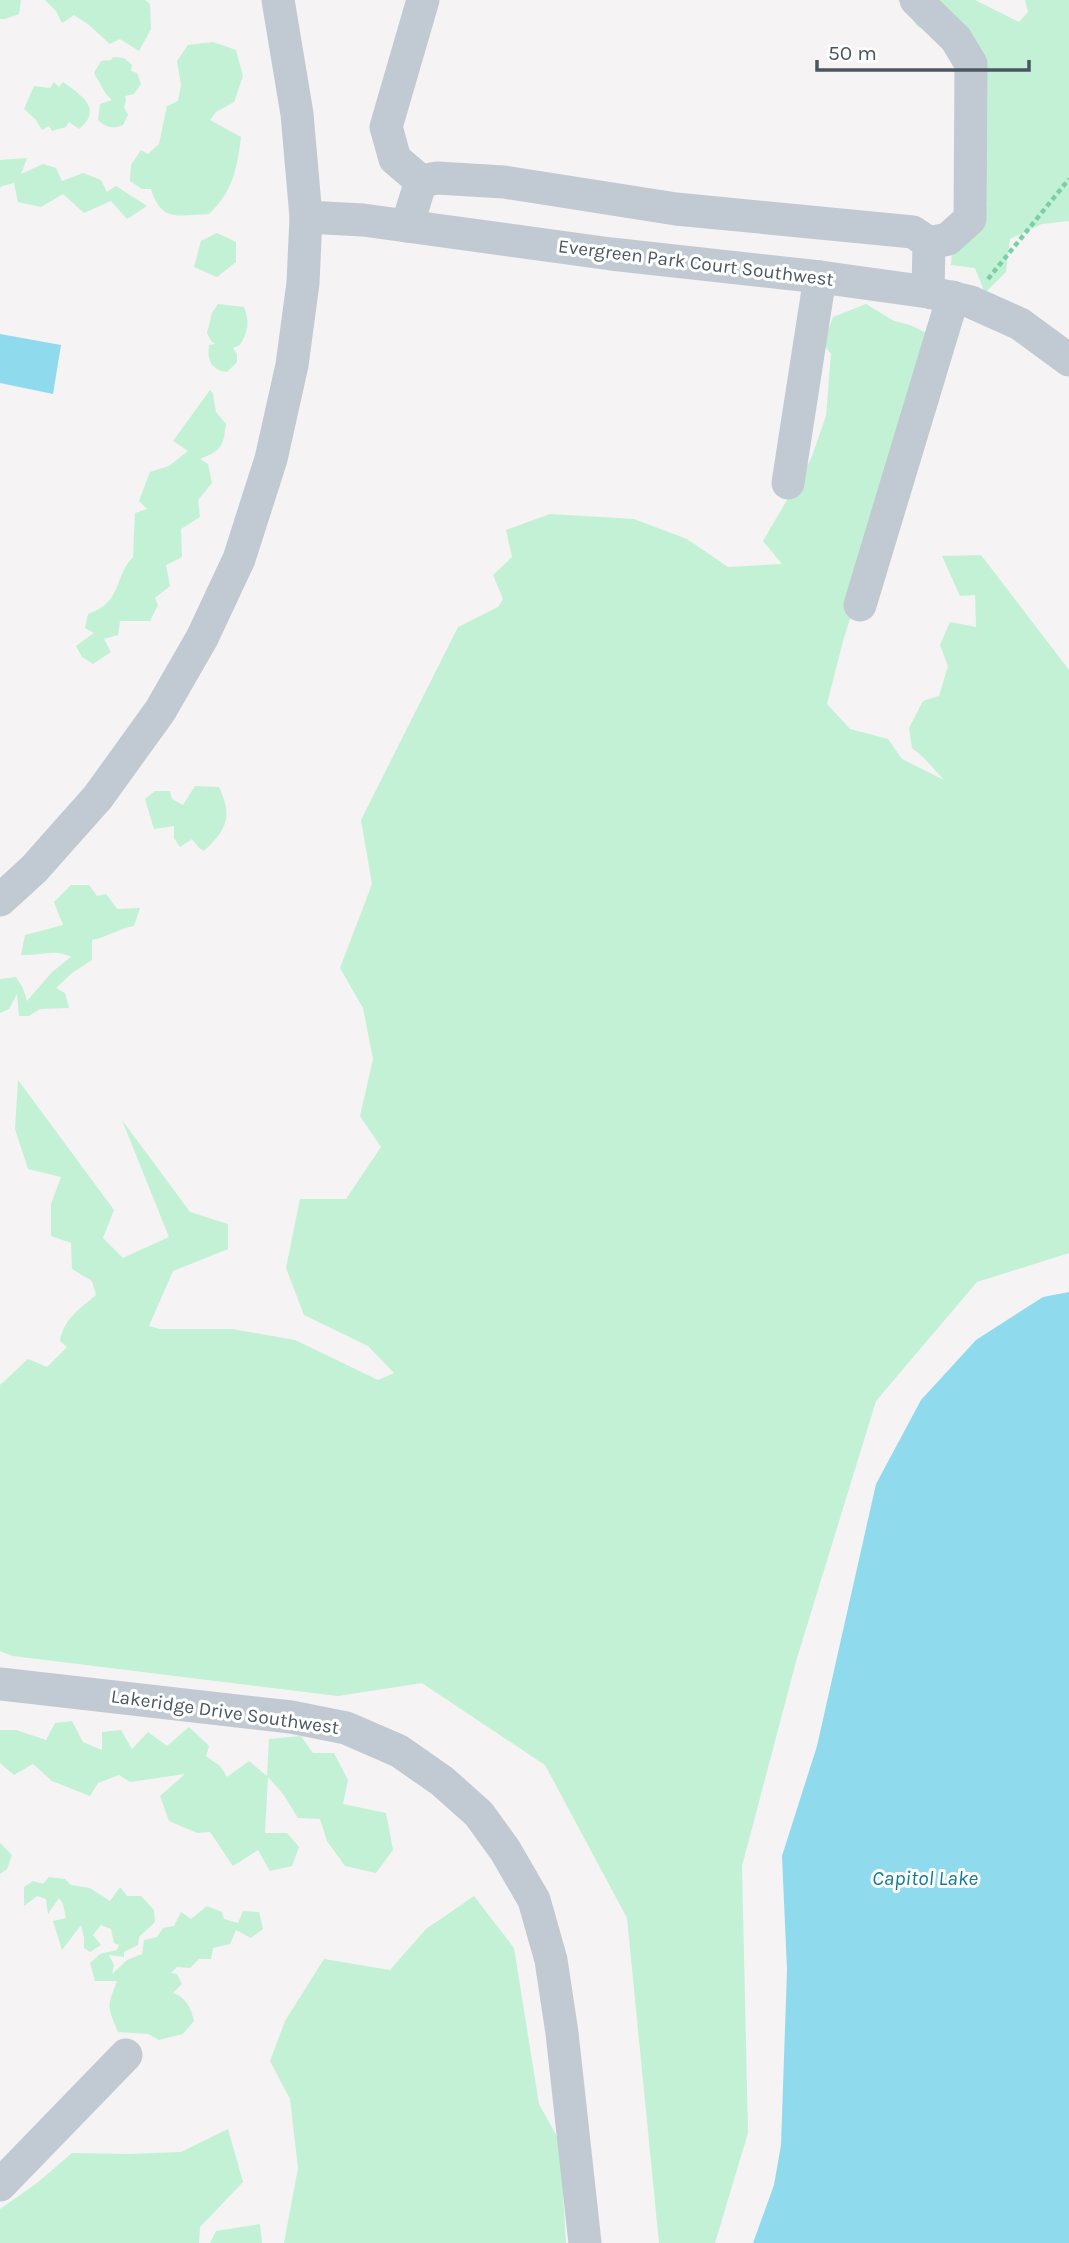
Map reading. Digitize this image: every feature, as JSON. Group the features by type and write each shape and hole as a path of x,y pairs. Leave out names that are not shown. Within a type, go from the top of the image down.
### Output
{"street":[{"path":"0,900 34,869 98,797 160,710 202,638 239,559 271,459 292,365 303,284 306,216 297,114 278,0"},
{"path":"421,181 395,159 386,127 423,0"},
{"path":"916,0 956,39 971,64 970,219 948,239 929,243"},
{"path":"421,181 437,178 504,182 676,209 913,232 929,243 951,297 860,605"},
{"path":"407,226 421,181"},
{"name":"Evergreen Park Court Southwest","path":"306,216 363,220 611,254 820,277 951,297 1020,324 1069,360"},
{"path":"788,483 820,277"},
{"name":"Lakeridge Drive Southwest","path":"0,1684 277,1716 346,1728 400,1751 442,1780 479,1814 505,1850 534,1900 551,1960 562,2033 584,2243"},
{"path":"0,2185 126,2055"}],"path":[{"path":"951,297 992,274 1069,179"}],"green space":[{"path":"0,0 21,0 19,14 0,19"},
{"path":"45,0 145,0 150,4 151,29 139,51 120,39 110,44 74,15 62,23 56,11"},
{"path":"898,0 975,0 1019,22 1028,12 1025,0 1069,0 1069,221 1042,224 1010,239 1006,272 985,293 975,268 951,265 955,216 988,204 956,193 984,104 940,34 918,27"},
{"path":"213,42 236,50 243,76 234,102 216,112 210,120 241,137 235,169 224,197 209,214 173,215 160,207 151,189 142,189 130,181 131,165 141,150 148,154 159,144 167,106 178,101 181,85 177,61 188,45"},
{"path":"113,57 124,58 132,65 131,71 137,73 141,84 134,94 125,96 124,107 128,115 123,125 113,127 98,120 100,104 112,100 94,73 101,61 111,60"},
{"path":"54,82 59,87 63,82 87,103 90,115 79,129 69,122 66,127 52,131 49,126 42,130 24,109 34,86 50,88"},
{"path":"27,158 21,174 43,164 56,168 62,181 83,173 101,180 107,192 116,186 147,206 127,219 111,201 84,213 63,194 41,207 18,202 14,183 0,188 0,160"},
{"path":"217,233 236,242 236,262 217,277 194,267 201,241"},
{"path":"218,304 244,307 247,317 245,336 240,345 233,348 237,354 237,362 227,372 214,367 209,355 209,345 215,344 207,333 212,313"},
{"path":"866,304 894,321 910,325 939,339 843,641 827,704 850,729 888,739 902,759 944,780 912,748 909,728 923,701 939,696 948,666 940,645 950,622 976,627 975,595 960,596 942,556 981,555 1069,670 1069,1253 977,1282 876,1401 797,1658 742,1866 748,2133 715,2243 659,2243 627,1918 545,1765 422,1683 338,1696 13,1656 0,1651 0,1385 28,1359 47,1367 67,1347 60,1341 69,1320 96,1295 92,1281 72,1269 71,1243 51,1236 51,1204 61,1177 28,1169 15,1129 18,1080 114,1210 103,1238 123,1258 169,1237 122,1120 190,1212 228,1224 228,1249 173,1271 149,1326 160,1329 232,1329 295,1340 378,1380 394,1373 368,1346 304,1315 286,1268 300,1199 346,1199 381,1147 360,1116 373,1059 363,1008 340,968 372,884 361,820 458,627 498,607 503,599 493,575 512,557 506,530 550,514 634,519 687,539 728,567 782,564 763,541 811,459 826,416 831,354 823,344 833,317"},
{"path":"210,390 216,412 226,424 220,447 200,459 208,464 212,483 198,500 200,517 181,529 182,557 166,565 170,586 155,598 158,605 150,621 120,621 118,635 104,639 111,652 93,664 82,657 76,646 94,633 85,628 88,614 107,603 133,557 135,513 147,509 139,501 150,472 169,466 188,451 173,441"},
{"path":"195,786 219,787 226,807 223,829 204,851 192,839 180,847 174,838 174,826 154,829 145,799 155,791 170,791 172,799 183,805"},
{"path":"71,885 89,885 97,896 106,894 117,909 140,908 134,926 92,940 92,960 56,988 65,993 69,1008 40,1009 29,1016 19,1016 17,994 9,1009 0,1013 0,979 16,977 27,1001 52,972 71,957 53,953 21,955 25,935 63,925 54,902"},
{"path":"72,1721 83,1742 102,1750 102,1732 121,1730 132,1749 148,1732 167,1746 189,1727 209,1746 206,1756 220,1766 227,1777 249,1761 267,1776 269,1739 301,1736 313,1753 334,1753 348,1780 343,1804 386,1813 393,1850 376,1873 345,1866 327,1841 320,1819 298,1818 268,1777 265,1833 287,1833 299,1847 292,1866 270,1871 258,1850 233,1866 210,1832 197,1833 169,1821 160,1796 185,1774 130,1782 119,1775 98,1783 90,1796 52,1781 33,1764 14,1775 0,1763 0,1730 16,1730 46,1740 55,1723"},
{"path":"0,1843 12,1855 7,1869 0,1874"},
{"path":"49,1877 65,1879 71,1885 90,1888 110,1901 120,1887 127,1896 141,1896 154,1910 155,1922 139,1937 138,1945 124,1952 124,1957 109,1955 114,1965 112,1974 127,1960 142,1954 144,1940 157,1937 163,1928 174,1926 181,1912 191,1919 207,1906 222,1912 224,1919 238,1923 243,1911 259,1912 263,1929 251,1938 236,1930 230,1944 213,1948 211,1959 199,1959 190,1968 177,1967 171,1973 177,1974 182,1984 173,1993 187,2004 194,2021 183,2034 159,2040 148,2034 118,2032 110,2006 117,1981 95,1981 90,1963 100,1954 117,1950 119,1945 114,1943 111,1929 101,1925 93,1935 101,1945 90,1952 84,1948 81,1925 62,1950 53,1921 66,1918 59,1898 48,1914 46,1899 37,1896 24,1906 24,1887 33,1881 43,1884"},
{"path":"474,1896 514,1948 539,2104 560,2142 566,2243 284,2243 298,2168 290,2099 270,2061 285,2021 324,1959 390,1970 426,1929"},
{"path":"228,2129 243,2182 200,2227 199,2243 0,2243 0,2209 37,2183 72,2153 181,2152"},
{"path":"260,2224 262,2243 210,2243 216,2231"}],"water":[{"path":"0,334 61,345 53,394 0,383"},
{"name":"Capitol Lake","path":"1069,1292 1069,2243 753,2243 774,2185 781,2145 787,1970 782,1856 817,1746 876,1484 921,1400 976,1340 1043,1297"}]}
